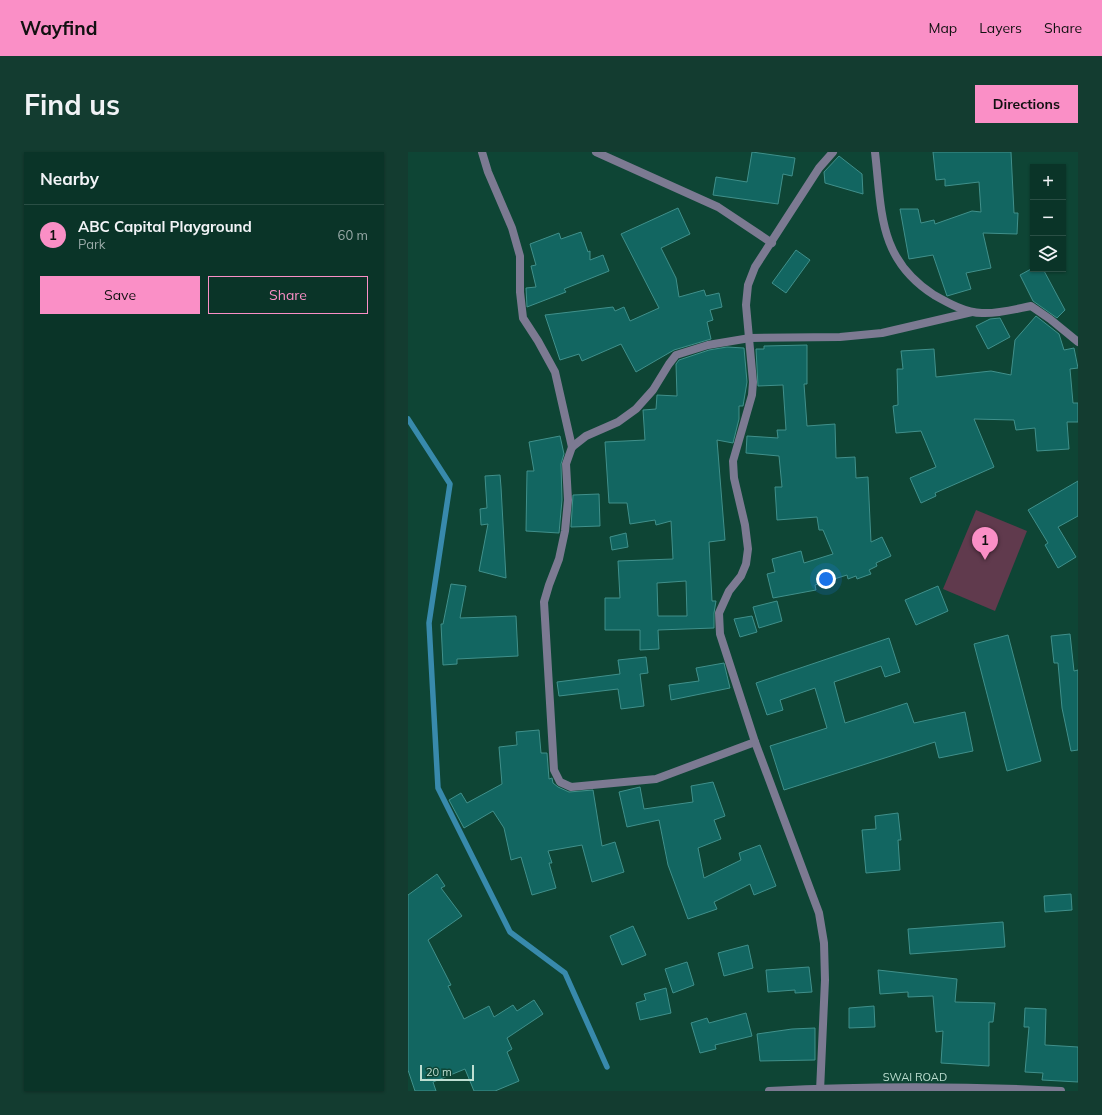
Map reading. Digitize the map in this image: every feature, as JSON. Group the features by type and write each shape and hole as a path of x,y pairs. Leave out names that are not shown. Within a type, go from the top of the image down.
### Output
{"street":[{"path":"482,152 488,172 512,228 520,256 520,292 523,318 555,372 572,447 566,464 568,500 565,532 559,559 544,602 554,770 560,782 571,787 656,779 755,742"},
{"path":"596,152 718,207 772,242"},
{"path":"820,1090 825,980 824,943 819,913 755,742 720,634 719,613 729,592 741,576 746,564 748,549 745,525 734,478 734,461 752,395 753,382 746,305 748,285 755,268 819,168 833,152"},
{"path":"875,152 884,228 891,250 898,261 918,284 943,300 972,312 984,314 1031,306 1050,319 1078,342"},
{"path":"572,447 586,436 618,422 636,409 653,390 676,355 708,345 750,338 840,337 882,333 972,312"},
{"name":"SWAI ROAD","path":"769,1091 1001,1088 1061,1091"}],"shaded area":[{"path":"976,510 1027,531 995,611 943,589"}],"building":[{"path":"752,152 795,158 792,176 783,174 778,204 713,195 716,177 747,182"},
{"path":"933,152 1011,152 1014,213 1018,213 1017,234 983,233 991,268 966,273 971,289 947,296 933,255 909,259 900,209 918,209 921,223 934,220 935,224 972,211 981,212 979,182 945,186 945,179 936,180"},
{"path":"839,156 862,174 863,194 825,183 824,172"},
{"path":"678,208 690,234 661,248 676,278 679,297 704,290 706,296 719,293 722,307 710,310 713,320 707,322 711,339 674,350 636,372 621,344 582,361 579,354 560,360 545,315 613,307 615,311 624,307 630,321 659,308 621,234"},
{"path":"581,232 588,252 590,251 590,260 603,255 609,271 564,289 566,292 527,307 526,288 536,287 531,266 536,265 530,244 559,233 561,239"},
{"path":"796,250 810,260 786,293 772,283"},
{"path":"1030,270 1030,272 1045,272 1065,310 1057,318 1033,301 1020,275"},
{"path":"1036,316 1059,334 1064,350 1074,348 1078,368 1070,369 1073,403 1078,403 1078,422 1067,422 1069,449 1037,451 1035,428 1016,430 1014,420 974,419 994,467 935,493 936,496 921,503 910,478 936,467 921,431 896,433 893,406 898,405 897,369 903,369 901,351 934,349 936,377 991,371 1011,375 1015,340"},
{"path":"1000,318 1010,337 988,349 976,326 990,319"},
{"path":"807,345 807,384 804,384 807,426 835,424 836,458 855,457 856,478 868,477 871,542 882,537 891,556 876,563 877,566 869,570 871,574 857,579 856,576 848,579 847,575 815,585 816,590 773,598 767,574 775,572 772,559 801,551 804,563 833,554 823,530 819,530 817,517 777,520 775,487 782,487 779,456 746,453 747,436 778,438 777,430 786,430 783,385 758,386 756,349 764,349 764,346"},
{"path":"727,347 744,348 747,382 743,406 739,406 739,419 733,443 717,440 725,540 709,542 712,601 716,601 714,628 658,630 659,649 640,650 640,630 605,630 605,598 620,598 618,561 673,559 671,521 656,525 655,520 630,524 627,503 609,503 605,442 645,440 643,410 656,409 657,395 677,396 676,364 679,360 709,350","holes":["686,581 687,616 658,616 657,583"]},
{"path":"560,436 564,454 561,464 562,500 559,533 526,531 527,471 534,471 529,442"},
{"path":"500,475 506,578 479,571 488,524 481,525 480,509 487,508 485,476"},
{"path":"1078,481 1078,516 1058,527 1076,557 1058,568 1045,545 1048,543 1028,510"},
{"path":"599,494 600,526 571,527 573,495"},
{"path":"626,533 628,547 612,550 610,537"},
{"path":"451,584 466,586 460,618 516,616 518,656 457,659 457,664 443,665 441,624 443,624"},
{"path":"938,586 948,611 916,625 905,600"},
{"path":"777,601 782,621 759,628 753,607"},
{"path":"752,616 757,632 740,637 734,619"},
{"path":"1070,634 1074,671 1078,670 1078,750 1071,751 1062,708 1058,663 1054,663 1051,636"},
{"path":"1008,635 1041,761 1007,771 974,644"},
{"path":"889,638 900,672 885,677 881,666 834,682 845,723 907,703 914,723 965,712 973,751 939,758 935,742 784,790 770,746 827,728 815,688 780,700 783,710 767,715 756,683"},
{"path":"646,657 648,673 640,674 644,706 621,709 618,689 559,696 557,682 620,674 618,660"},
{"path":"724,663 730,688 671,700 669,685 699,681 696,668"},
{"path":"539,730 541,753 547,753 549,779 552,778 553,783 569,792 593,790 602,846 615,842 624,872 592,882 582,845 548,851 552,863 549,863 556,888 532,895 521,857 511,860 504,828 493,811 464,828 449,800 461,793 467,803 502,784 499,747 517,745 516,732"},
{"path":"713,782 725,816 714,820 721,839 698,848 704,878 741,860 739,853 760,845 776,886 754,895 750,884 714,902 717,909 688,919 668,865 659,820 627,827 619,792 640,787 644,809 693,802 691,786"},
{"path":"898,813 901,840 898,840 900,870 866,873 862,830 876,829 875,816"},
{"path":"437,874 445,886 441,888 462,916 428,940 451,985 448,986 464,1019 489,1006 494,1017 513,1005 517,1011 534,1000 543,1014 507,1038 512,1049 507,1052 519,1081 495,1091 474,1091 465,1069 433,1082 436,1091 415,1091 408,1070 408,895"},
{"path":"1071,894 1072,910 1045,912 1044,896"},
{"path":"1003,922 1005,947 910,954 908,929"},
{"path":"633,926 646,955 622,965 610,936"},
{"path":"748,945 753,968 724,976 718,953"},
{"path":"687,962 694,985 673,993 665,969"},
{"path":"809,967 812,992 795,993 795,990 768,992 766,970"},
{"path":"878,970 957,979 955,1002 995,1003 993,1022 989,1022 989,1066 941,1063 943,1031 936,1032 933,996 908,997 908,992 880,994"},
{"path":"666,988 671,1013 640,1020 636,1003 646,1000 644,994"},
{"path":"874,1006 875,1027 849,1028 849,1008"},
{"path":"1025,1008 1046,1009 1045,1045 1078,1047 1078,1082 1042,1080 1043,1073 1025,1072 1029,1027 1024,1027"},
{"path":"746,1013 752,1036 715,1045 716,1049 700,1053 691,1023 707,1018 709,1023"},
{"path":"815,1028 815,1060 760,1061 757,1034 792,1029"}],"waterway":[{"path":"408,419 450,484 429,623 438,788 510,932 565,973 607,1067"}],"place":[{"name":"ABC Capital Playground","path":"985,560"}]}
